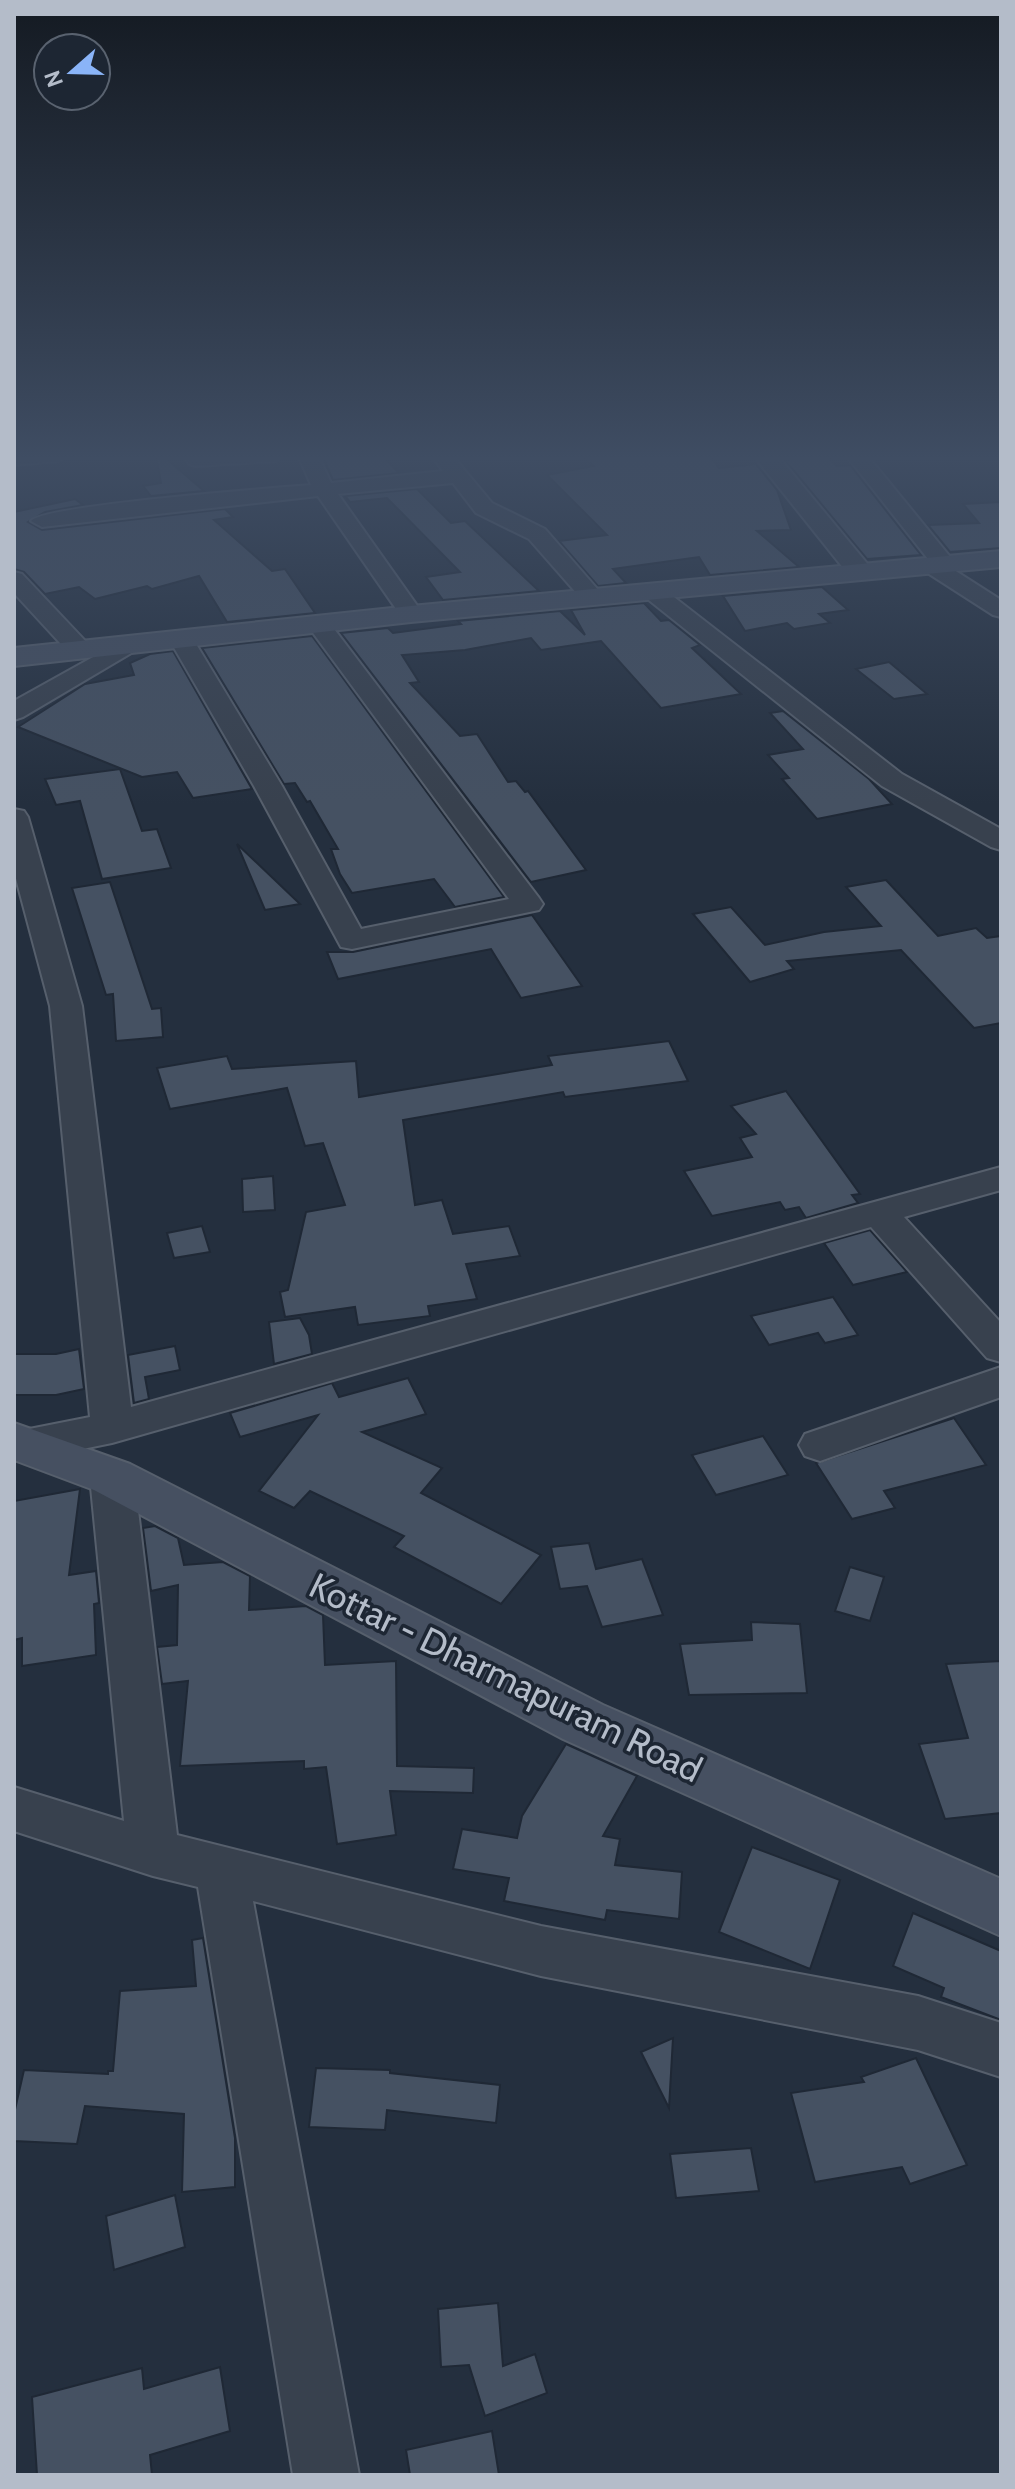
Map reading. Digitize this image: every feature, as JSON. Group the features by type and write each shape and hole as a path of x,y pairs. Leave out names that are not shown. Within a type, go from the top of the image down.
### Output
{"main road":[{"path":"14,657 411,614 877,571"},
{"name":"Kottar - Dharmapuram Road","path":"19,1443 112,1453 583,1722 1001,1908"}],"street":[{"path":"381,571 411,614"},
{"path":"570,571 594,599"},
{"path":"947,571 1001,610"},
{"path":"14,579 80,650"},
{"path":"653,592 892,780 1001,841"},
{"path":"181,639 268,786 352,940 528,904 320,626"},
{"path":"14,712 129,644"},
{"path":"14,817 66,1006 153,1853"},
{"path":"112,1453 879,1213 1001,1178"},
{"path":"879,1213 1001,1348"},
{"path":"820,1445 1001,1382"},
{"path":"14,1809 153,1853 541,1951 918,2023 1001,2050"},
{"path":"221,1869 326,2475"}],"building":[{"path":"21,571 286,571 315,613 227,622 199,576 152,589 147,586 95,599 79,587 45,594"},
{"path":"518,571 539,591 443,600 426,577 460,572"},
{"path":"585,571 615,571 626,583 598,586"},
{"path":"708,571 753,571 710,575"},
{"path":"822,587 848,610 819,614 830,623 794,629 787,623 745,631 723,596"},
{"path":"644,603 661,621 669,620 700,645 692,648 741,694 661,708 601,641 541,650 531,638 465,650 402,655 419,682 410,683 460,736 477,734 508,782 516,781 525,792 528,791 586,870 531,882 341,633 388,628 393,633 461,624 458,621 560,611 585,635 571,610"},
{"path":"312,636 504,897 455,907 434,879 352,893 340,874 331,849 338,849 310,801 307,802 295,783 284,784 202,648"},
{"path":"173,651 252,789 193,798 177,772 142,777 18,727 85,684 134,675 130,663 150,654"},
{"path":"889,662 927,694 894,699 856,669"},
{"path":"783,711 869,779 892,804 817,819 782,779 789,778 768,755 803,749 770,713"},
{"path":"120,769 142,831 157,829 171,868 102,879 80,801 56,805 45,779"},
{"path":"237,844 300,904 265,910"},
{"path":"886,880 938,936 976,928 987,938 1001,936 1001,1023 974,1028 901,950 787,961 794,969 750,982 693,914 731,907 765,945 824,932 881,926 846,887"},
{"path":"110,882 152,1009 161,1008 163,1037 116,1041 113,994 106,995 72,888"},
{"path":"532,915 582,986 521,998 491,949 338,979 327,952 353,952"},
{"path":"669,1041 688,1081 565,1097 563,1092 403,1120 415,1205 442,1200 453,1234 509,1226 520,1256 466,1264 477,1299 428,1306 430,1316 358,1325 355,1307 285,1317 280,1292 288,1290 306,1212 345,1205 323,1143 305,1146 287,1088 170,1109 157,1068 227,1056 232,1069 356,1061 359,1097 552,1065 548,1056"},
{"path":"786,1091 860,1194 852,1195 858,1203 806,1218 799,1207 785,1210 780,1202 712,1216 684,1171 752,1157 740,1138 756,1134 731,1106"},
{"path":"273,1176 275,1210 243,1212 242,1179"},
{"path":"202,1226 210,1252 174,1258 167,1233"},
{"path":"870,1230 907,1272 853,1285 824,1243"},
{"path":"833,1297 858,1335 825,1343 818,1333 769,1345 751,1316"},
{"path":"300,1318 309,1335 312,1354 274,1364 269,1322"},
{"path":"175,1346 180,1370 145,1377 149,1399 134,1403 128,1355"},
{"path":"79,1349 84,1389 56,1395 14,1395 14,1354 56,1354"},
{"path":"408,1378 426,1414 362,1432 442,1468 421,1493 541,1555 501,1604 394,1547 404,1536 310,1491 294,1508 259,1491 318,1415 240,1437 230,1413 332,1383 339,1397"},
{"path":"954,1418 986,1465 884,1491 895,1508 852,1519 816,1463"},
{"path":"763,1436 788,1475 716,1495 692,1455"},
{"path":"80,1489 69,1575 96,1571 99,1603 94,1604 96,1655 22,1666 22,1638 14,1640 14,1501"},
{"path":"155,1526 178,1538 184,1565 223,1562 250,1576 249,1610 306,1606 323,1615 325,1665 396,1661 397,1766 474,1768 473,1793 390,1791 396,1835 337,1844 326,1767 304,1769 304,1761 180,1766 188,1681 162,1684 157,1647 177,1645 178,1585 151,1591 143,1528"},
{"path":"589,1543 596,1569 642,1559 663,1615 602,1627 587,1586 560,1589 551,1547"},
{"path":"850,1567 884,1577 870,1621 835,1611"},
{"path":"751,1622 800,1624 807,1693 689,1695 680,1644 752,1640"},
{"path":"1001,1661 1001,1813 945,1819 919,1744 968,1738 946,1664"},
{"path":"566,1744 637,1776 603,1836 620,1839 615,1865 682,1872 679,1919 607,1910 605,1920 504,1901 509,1878 453,1869 462,1829 517,1838 522,1816"},
{"path":"752,1847 840,1880 810,1969 719,1932"},
{"path":"913,1913 1001,1951 1001,2020 941,1997 944,1988 893,1966"},
{"path":"203,1938 235,2138 235,2187 182,2192 184,2114 85,2106 77,2144 14,2141 14,2114 24,2070 108,2074 108,2071 113,2071 120,1991 196,1986 192,1940"},
{"path":"673,2038 669,2108 641,2052"},
{"path":"916,2058 967,2165 910,2184 902,2167 815,2182 791,2093 864,2082 861,2077"},
{"path":"316,2068 390,2070 390,2073 500,2085 496,2123 387,2110 385,2130 309,2127"},
{"path":"751,2148 759,2191 676,2198 670,2154"},
{"path":"175,2195 185,2247 114,2270 106,2216"},
{"path":"498,2303 503,2366 535,2354 547,2393 485,2416 469,2365 441,2367 438,2309"},
{"path":"220,2367 230,2431 150,2455 152,2475 37,2475 32,2397 142,2368 144,2389"},
{"path":"492,2431 499,2475 410,2475 406,2450"}]}
